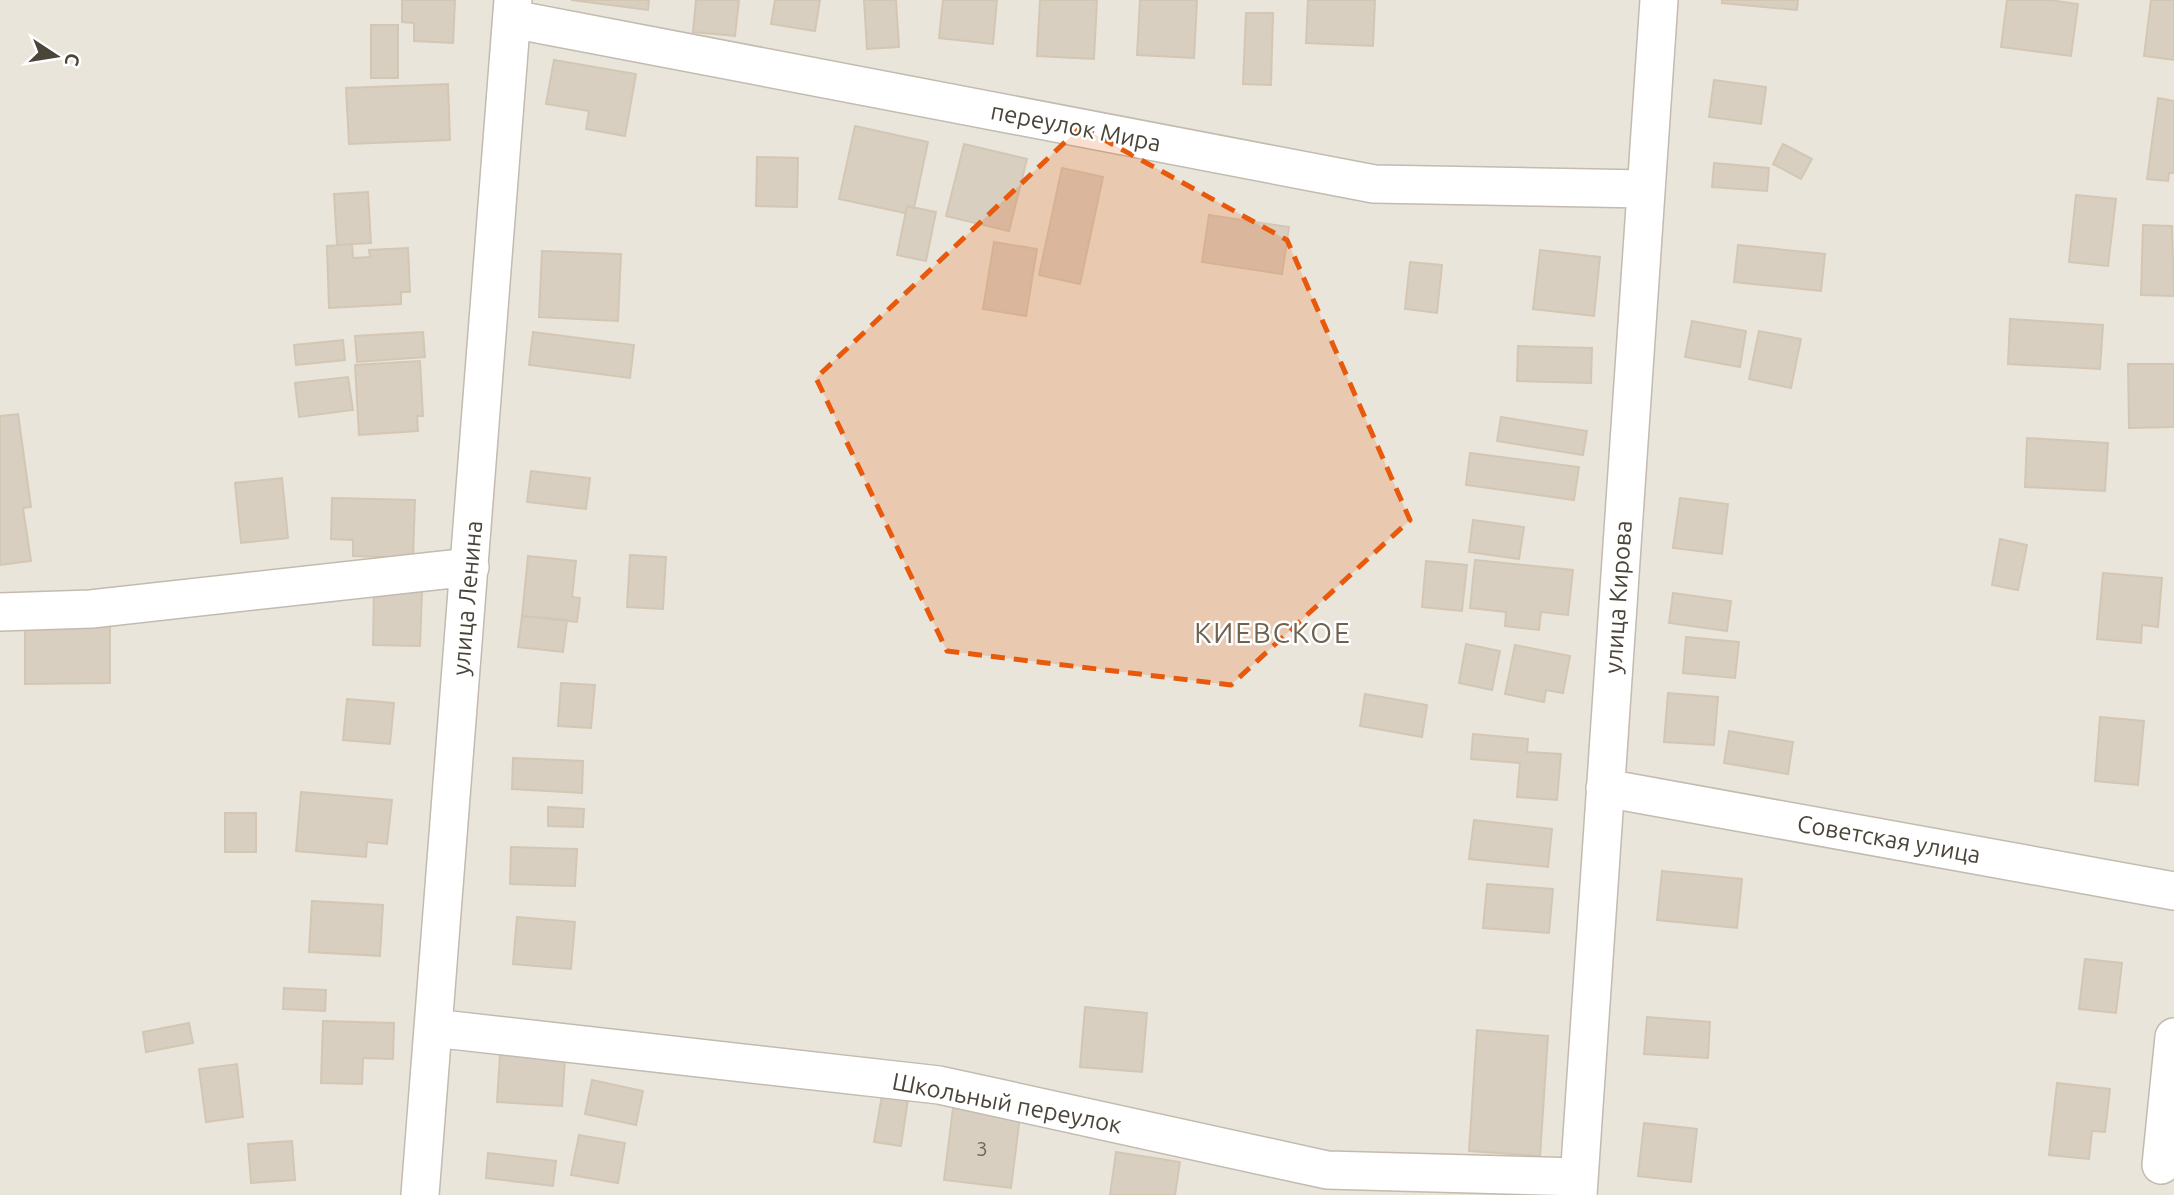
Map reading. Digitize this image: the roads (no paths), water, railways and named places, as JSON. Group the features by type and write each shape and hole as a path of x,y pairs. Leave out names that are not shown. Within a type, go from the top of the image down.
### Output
{"street":[{"name":"улица Кирова","path":"1578,1186 1659,0"},
{"name":"переулок Мира","path":"513,10 1374,184 1645,189"},
{"name":"улица Ленина","path":"420,1195 513,10"},
{"path":"0,612 91,609 470,567"},
{"name":"Советская улица","path":"1605,788 2174,891"},
{"name":"Школьный переулок","path":"433,1028 939,1085 1327,1170 1578,1186"},
{"path":"2161,1165 2174,1037"}],"district":[{"name":"КИЕВСКОЕ","path":"1273,632"}]}
